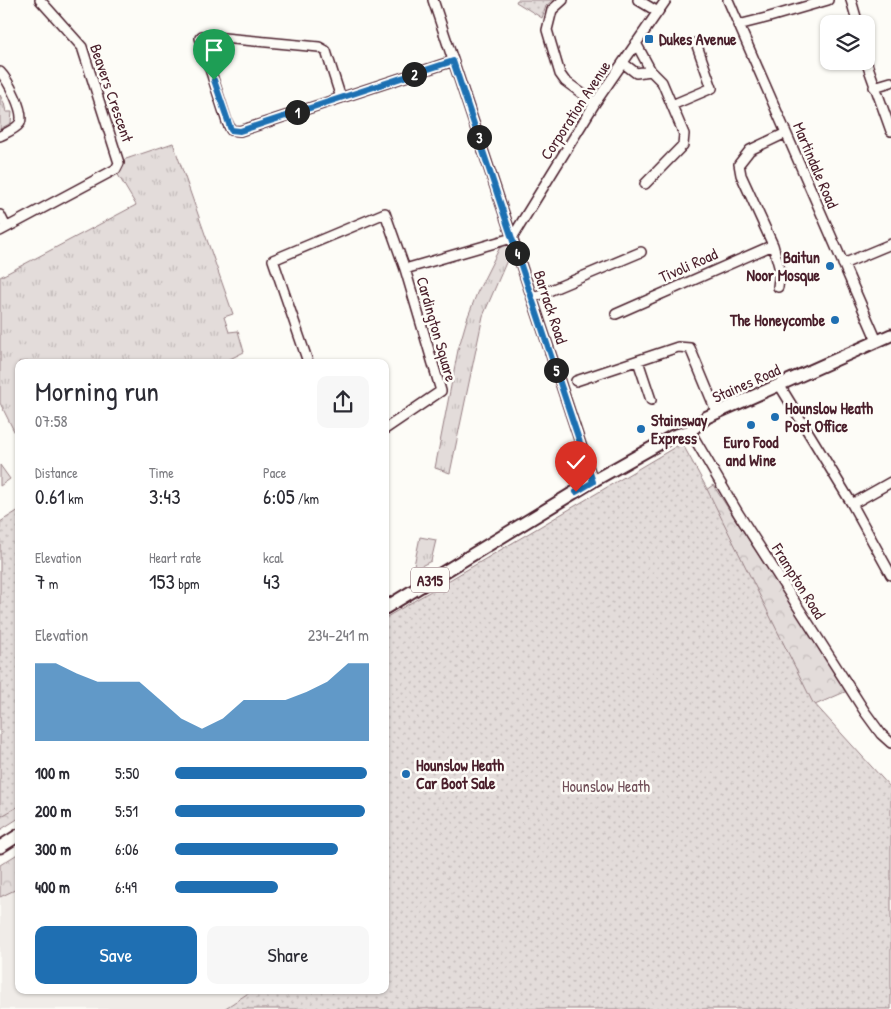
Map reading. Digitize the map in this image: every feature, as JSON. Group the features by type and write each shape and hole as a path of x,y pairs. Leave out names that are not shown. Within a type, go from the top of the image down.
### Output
{"main road":[{"name":"Staines Road","path":"593,482 673,436 690,431 702,421 717,413 891,335"},
{"name":"A315","path":"389,603 593,482"},
{"path":"0,846 15,837"}],"street":[{"name":"Beavers Crescent","path":"3,229 116,168 119,163 82,47 40,0"},
{"name":"Barrack Road","path":"433,0 593,482"},
{"path":"563,0 552,10 546,30 560,74 565,81 596,102"},
{"path":"638,0 658,12"},
{"name":"Corporation Avenue","path":"512,238 596,102 666,0"},
{"name":"Martindale Road","path":"728,0 877,342"},
{"path":"738,25 828,0"},
{"path":"851,0 855,15"},
{"path":"342,98 326,51 319,47 202,36 200,38 227,122 231,130 240,131 342,98 453,61"},
{"path":"636,43 651,72 662,82 684,134 684,145 645,184"},
{"path":"672,105 712,88 696,43"},
{"path":"623,63 636,72 651,72"},
{"path":"869,70 891,131"},
{"path":"0,72 12,89 21,117 20,124 0,136"},
{"path":"874,87 891,82"},
{"path":"778,287 780,270 773,245 741,175 739,164 750,150 786,133"},
{"name":"Cardington Square","path":"307,359 273,260 385,213 441,391 389,426"},
{"path":"0,215 3,229"},
{"name":"Cardington Square","path":"404,269 512,238"},
{"path":"843,264 891,244"},
{"name":"Tivoli Road","path":"616,314 773,245"},
{"path":"532,298 641,252"},
{"path":"576,381 678,346 690,348 717,413"},
{"path":"638,361 651,400"},
{"path":"780,386 852,504 891,575"},
{"name":"Frampton Road","path":"690,431 738,513 865,712 881,734 891,743"},
{"path":"852,504 891,482"}],"shaded area":[{"path":"15,876 15,994 247,994 224,1009 0,1009 0,885"}],"green space":[{"path":"517,0 553,0 546,6 542,18 516,2"},
{"path":"0,95 6,112 12,112 11,123 0,129"},
{"path":"173,143 233,314 224,317 229,332 238,331 244,352 230,359 15,359 15,433 0,403 0,277 136,205 117,173 123,165 123,160"},
{"path":"505,237 511,251 483,316 450,473 435,468 458,350 477,293"},
{"name":"Hounslow Heath","path":"682,443 705,485 812,701 891,788 891,1009 224,1009 247,994 389,994 389,616"},
{"path":"0,465 10,479 0,486"},
{"path":"713,485 847,691 792,715 694,499"},
{"path":"15,513 15,808 0,817 0,522"},
{"path":"420,537 436,540 431,561 413,570"},
{"path":"15,801 15,821 0,830 0,810"},
{"path":"15,856 15,890 0,897 0,865"}],"place":[{"name":"Dukes Avenue","path":"649,39"},
{"name":"Baitun Noor Mosque","path":"830,266"},
{"name":"The Honeycombe","path":"835,320"},
{"name":"Hounslow Heath Post Office","path":"775,417"},
{"name":"Euro Food and Wine","path":"751,425"},
{"name":"Stainsway Express","path":"641,429"},
{"name":"Hounslow Heath Car Boot Sale","path":"406,774"}],"route":[{"path":"214,80 231,130 240,131 453,61 593,482 576,492"}]}
